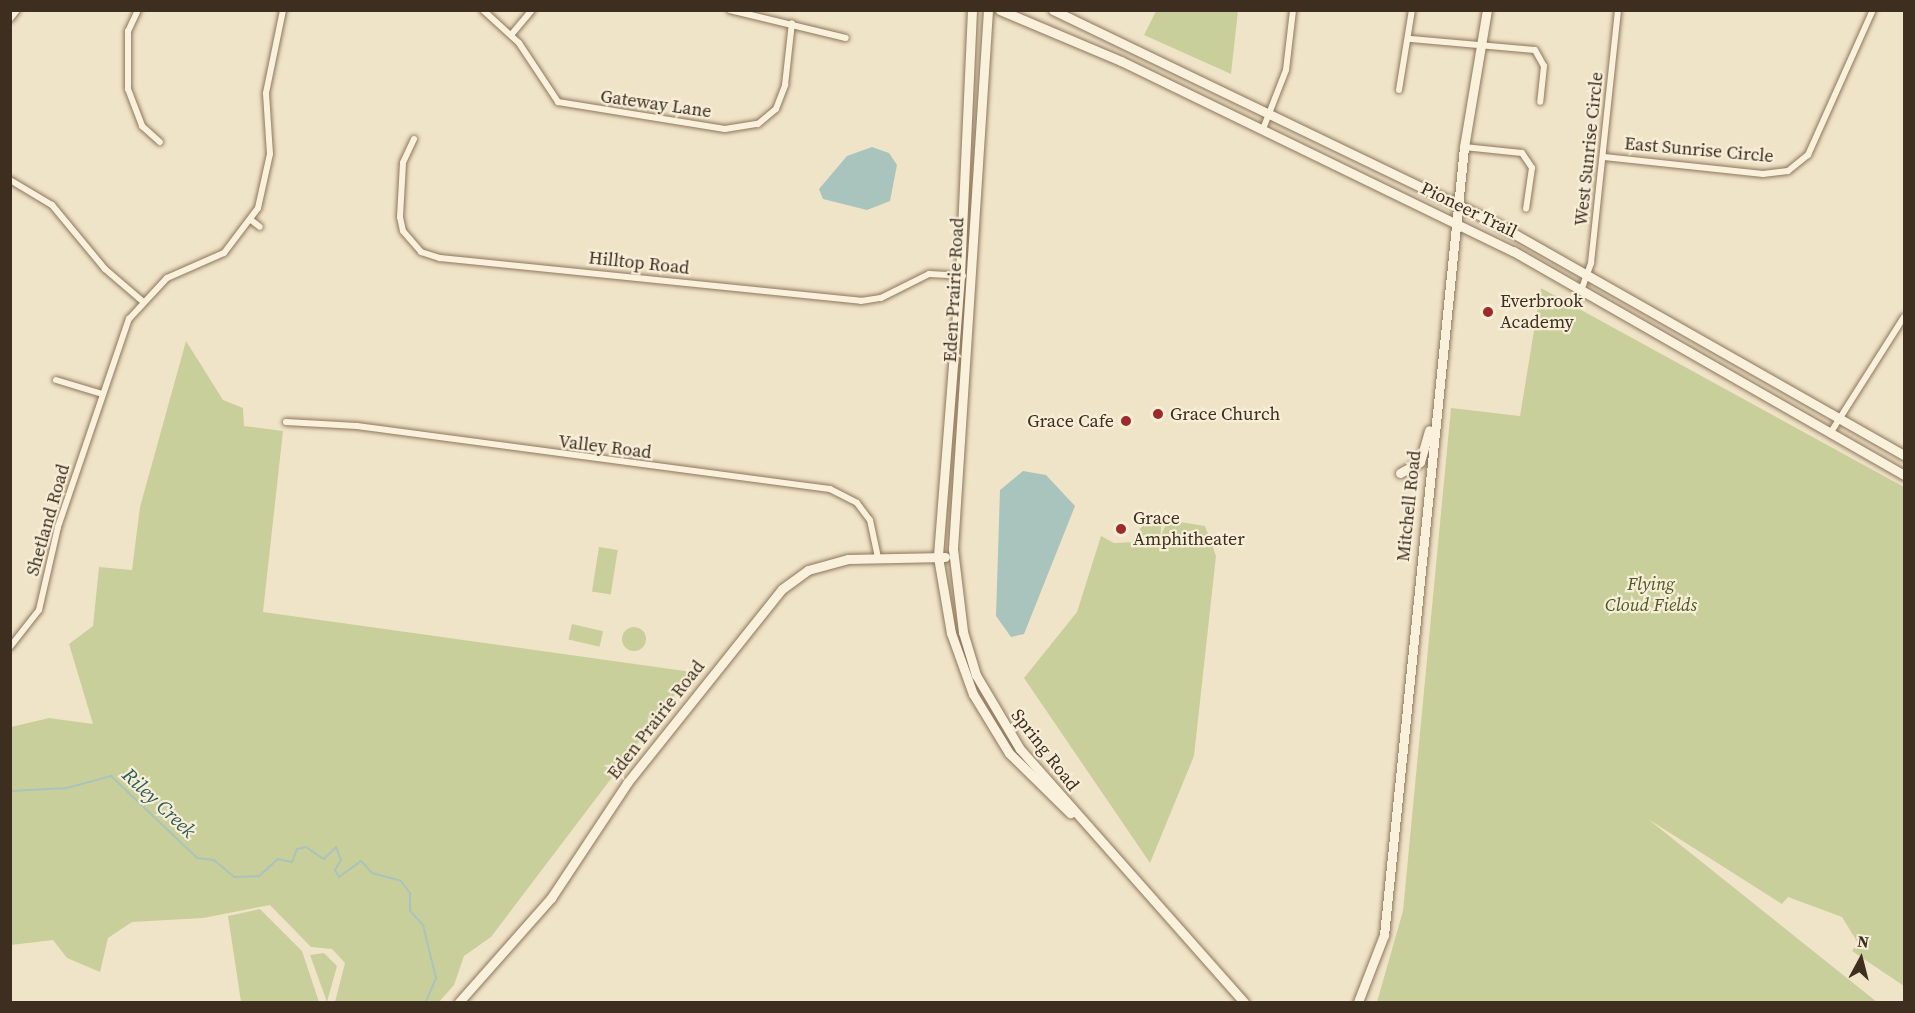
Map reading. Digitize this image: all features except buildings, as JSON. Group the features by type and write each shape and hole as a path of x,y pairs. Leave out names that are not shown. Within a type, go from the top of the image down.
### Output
{"main road":[{"name":"Eden Prairie Road","path":"938,557 960,276 972,10"},
{"name":"Eden Prairie Road","path":"459,1002 551,898 627,783 782,589 824,564 878,558 953,556 988,10"},
{"name":"Pioneer Trail","path":"1000,10 1088,45 1457,223 1582,288 1905,475"},
{"name":"Pioneer Trail","path":"1053,10 1458,204 1588,273 1905,454"},
{"name":"Mitchell Road","path":"1358,1002 1384,935 1435,411 1464,147 1483,43 1486,10"},
{"path":"1400,473 1420,462 1435,411"},
{"name":"Spring Road","path":"953,556 963,632 980,684 1020,749 1082,822 1244,1002"},
{"name":"Spring Road","path":"938,557 957,657 983,714 1024,771 1082,822"}],"street":[{"path":"10,19 17,10"},
{"path":"138,10 128,32 128,89 142,126 160,142"},
{"name":"Shetland Road","path":"10,647 39,610 58,527 129,319 141,300 166,278 224,253 251,220 268,170 266,93 283,10"},
{"name":"Gateway Lane","path":"483,10 511,34 550,96 567,106 736,130 769,117 783,96 792,23"},
{"path":"511,34 532,10"},
{"path":"730,10 792,23 846,38"},
{"path":"1263,129 1286,70 1293,10"},
{"path":"1400,90 1410,39 1412,10"},
{"name":"West Sunrise Circle","path":"1582,288 1588,273 1604,157 1618,10"},
{"name":"East Sunrise Circle","path":"1604,157 1763,174 1788,171 1808,155 1873,10"},
{"path":"1410,39 1527,47 1541,54 1540,102"},
{"name":"Hilltop Road","path":"414,139 403,163 400,217 403,231 421,252 440,258 861,301 881,298 929,274 972,276"},
{"path":"1464,147 1522,153 1532,168 1526,209"},
{"path":"10,180 52,206 105,269 141,300"},
{"path":"251,220 260,227"},
{"path":"1831,432 1905,317"},
{"path":"56,380 102,394"},
{"name":"Valley Road","path":"286,422 357,426 830,489 857,503 870,520 878,558"}],"green space":[{"path":"1156,11 1238,11 1231,74 1144,35"},
{"name":"Flying Cloud Fields","path":"1541,288 1904,487 1904,986 1852,951 1858,943 1842,917 1788,897 1782,904 1648,819 1877,1002 1377,1002 1403,911 1451,408 1520,416"},
{"path":"186,341 223,400 243,408 244,426 283,431 263,612 692,672 491,937 464,956 454,985 439,1002 335,1002 345,963 332,949 311,947 270,905 203,918 132,922 108,938 100,972 67,958 53,940 11,945 11,727 49,718 93,724 69,644 93,626 99,567 132,570 140,507"},
{"path":"1141,516 1162,519 1160,538 1168,520 1205,526 1216,556 1194,756 1150,863 1024,678 1077,612 1101,536 1114,543 1156,541 1139,538"},
{"path":"599,547 618,550 611,594 592,591"},
{"path":"572,624 603,631 600,647 568,640"},
{"path":"634,627 642,631 646,639 642,647 634,651 626,647 622,639 626,631"},
{"path":"260,909 302,951 319,1002 241,1002 228,916"},
{"path":"324,953 337,966 327,1002 310,955"}],"water":[{"path":"872,147 889,153 897,165 890,201 867,210 823,199 819,189 847,156"},
{"path":"1023,471 1046,475 1075,506 1024,634 1011,637 996,616 1000,490"}],"waterway":[{"name":"Riley Creek","path":"10,791 67,788 111,776 197,858 214,860 234,877 259,876 278,859 292,862 297,849 306,847 324,859 336,847 341,860 335,870 339,877 361,861 372,873 401,881 410,893 410,911 423,925 436,978 426,1002"}],"place":[{"name":"Everbrook Academy","path":"1488,312"},
{"name":"Grace Church","path":"1158,414"},
{"name":"Grace Cafe","path":"1126,421"},
{"name":"Grace Amphitheater","path":"1121,529"}]}
